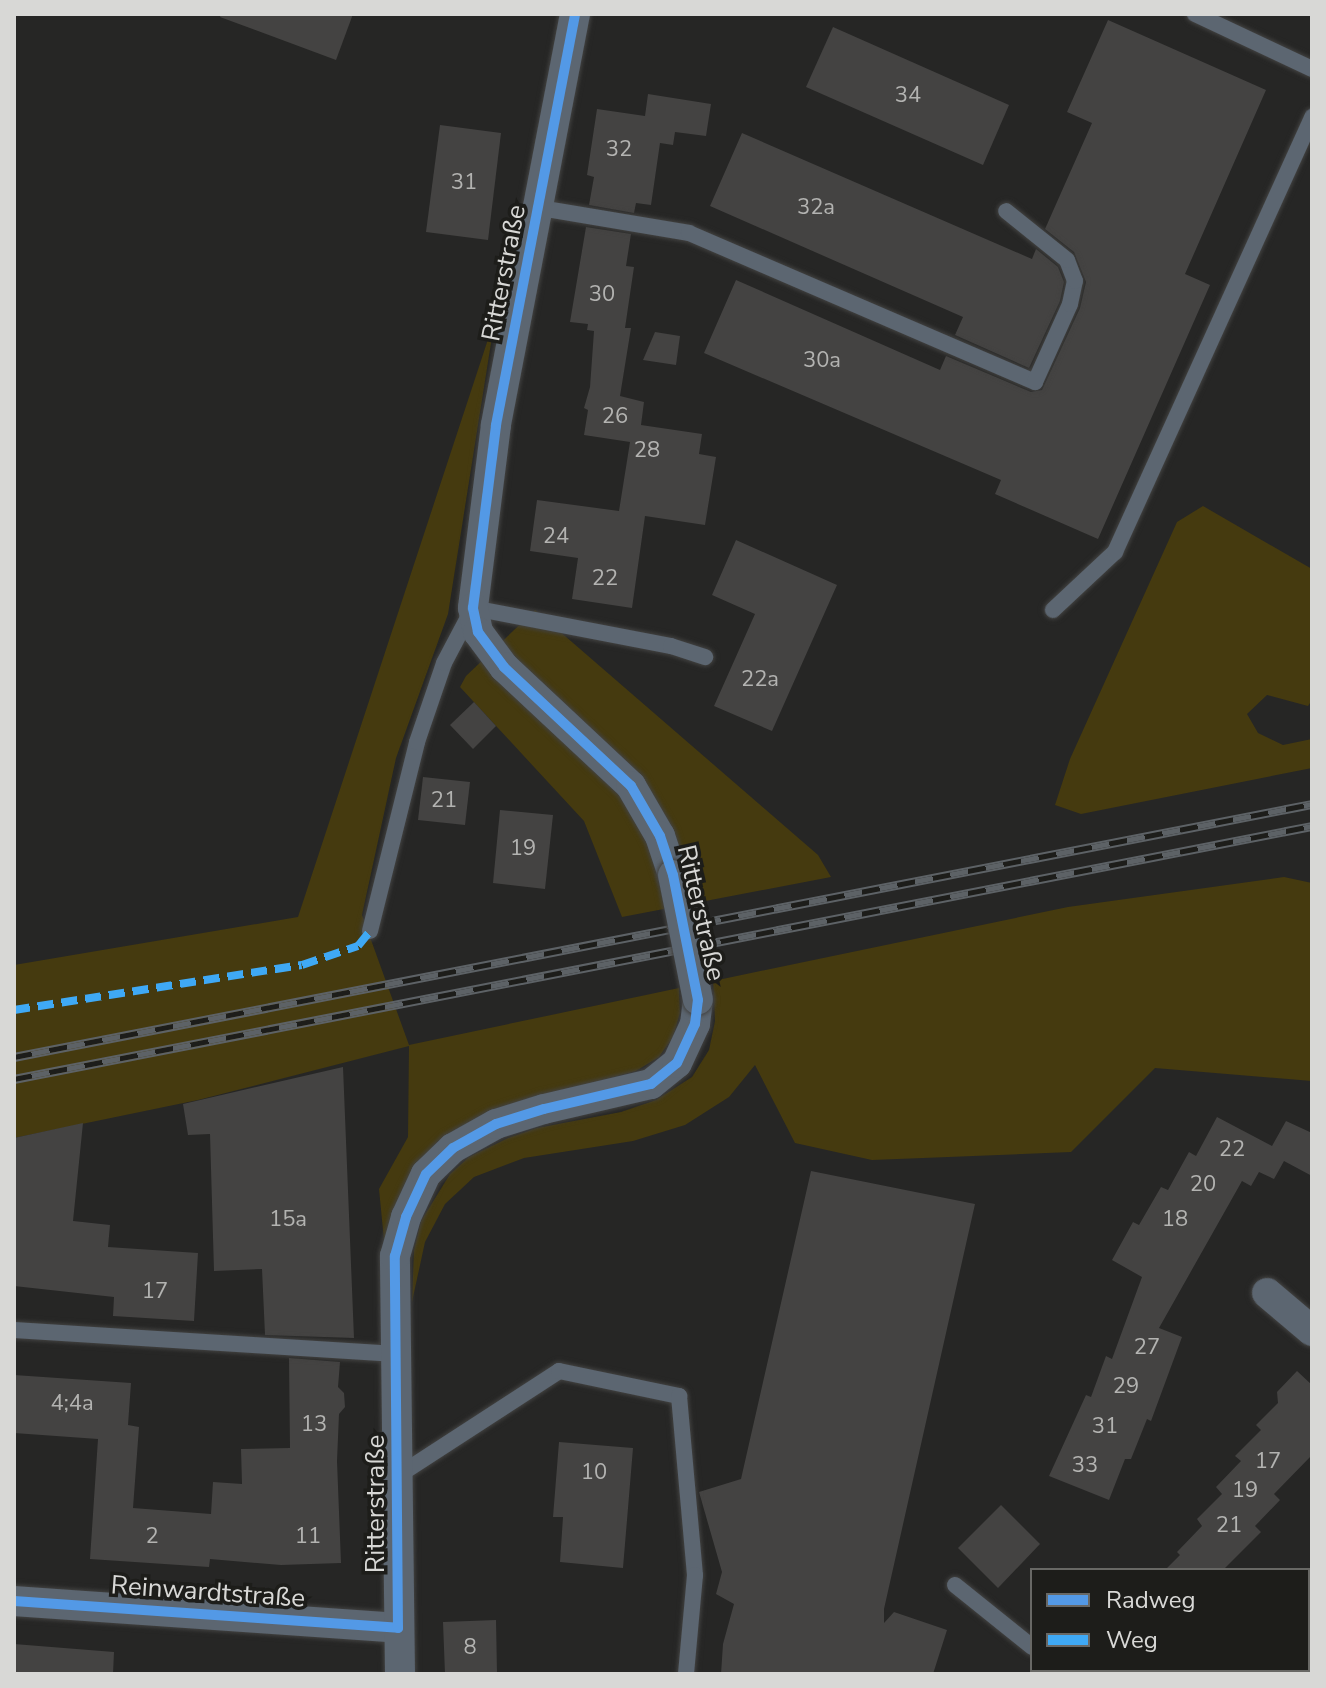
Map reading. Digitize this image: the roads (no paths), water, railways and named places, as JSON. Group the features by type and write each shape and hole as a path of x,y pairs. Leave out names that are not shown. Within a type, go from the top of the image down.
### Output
{"street":[{"name":"Ritterstraße","path":"400,1674 395,1256 406,1217 426,1174 453,1148 496,1124 544,1109 651,1084 677,1063 695,1024 698,1000 673,875 660,836 631,786 504,667 478,632 473,608 496,425 575,14"},
{"path":"1267,1293 1312,1331"},
{"name":"Reinwardtstraße","path":"14,1601 398,1628"}],"lane":[{"path":"1195,14 1312,69"},
{"path":"1053,610 1115,552 1312,117"},
{"path":"540,208 689,233 1035,382 1070,304 1075,281 1067,260 1006,211"},
{"path":"370,931 417,742 444,663 473,608 671,646 705,657"},
{"path":"14,1330 396,1354"},
{"path":"399,1475 559,1371 679,1396 695,1575 686,1674"},
{"path":"955,1585 1030,1645"}],"railway":[{"path":"14,1057 1312,804"},
{"path":"14,1079 1312,826"}]}
